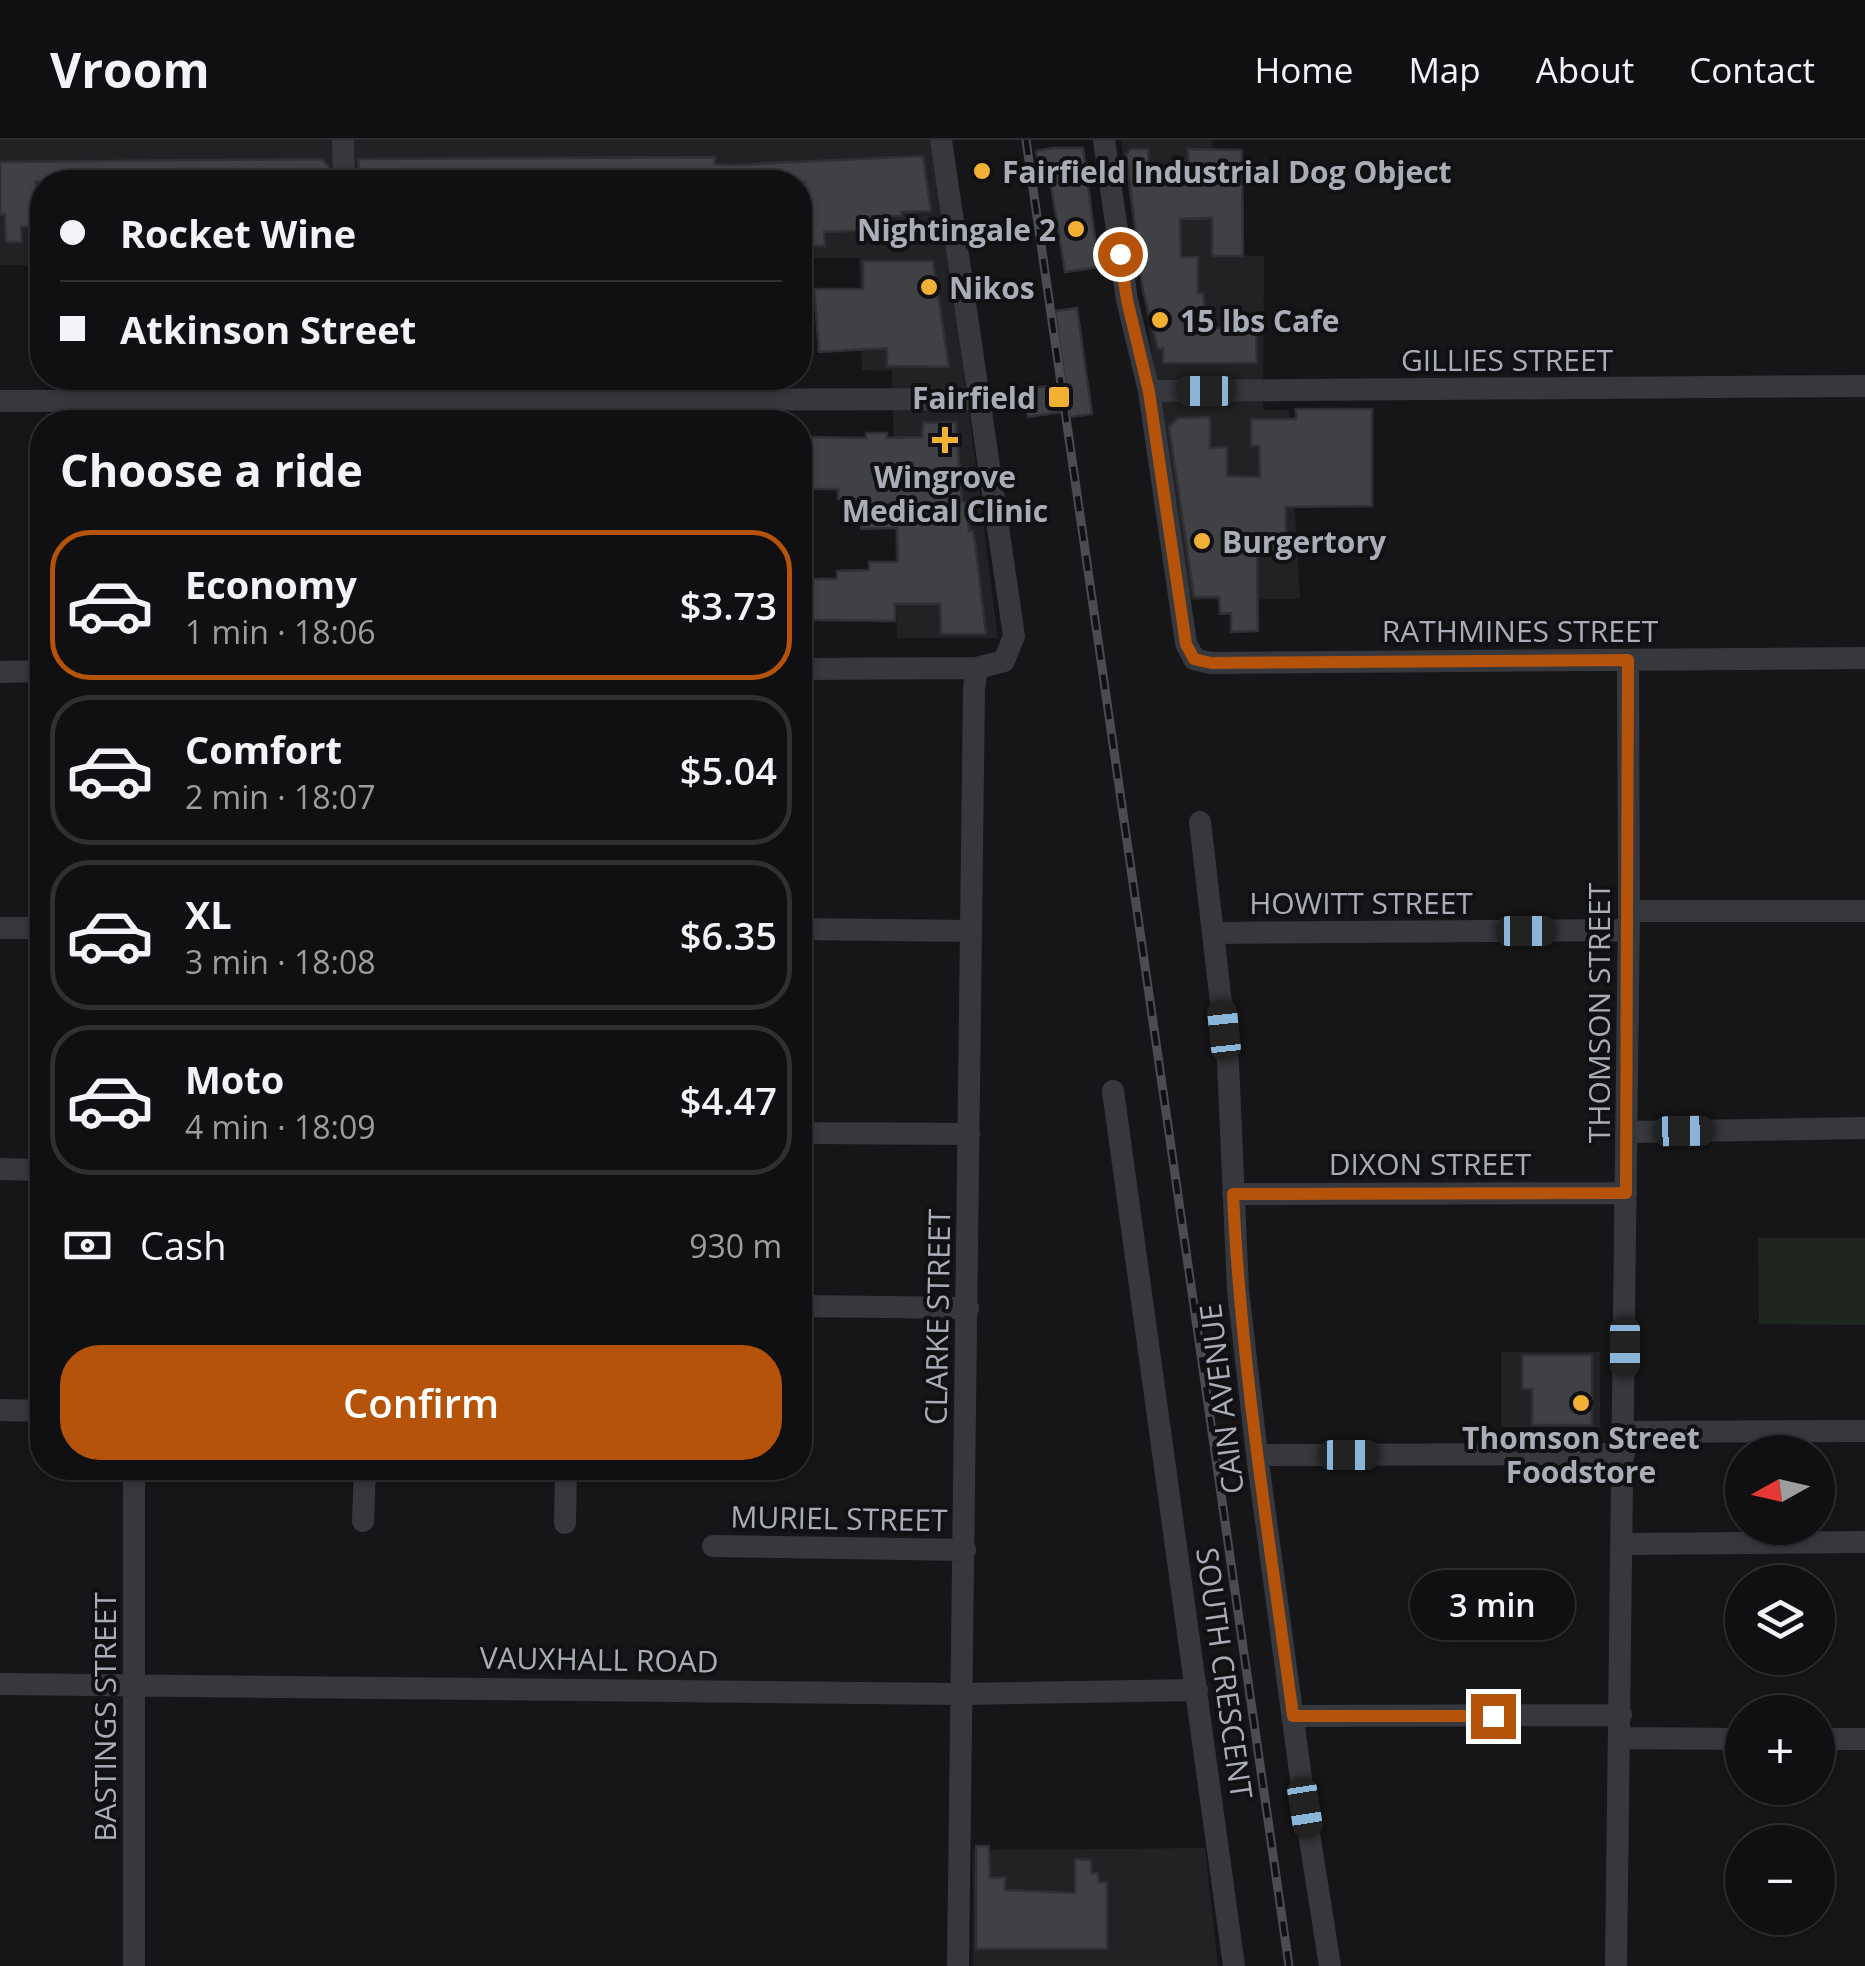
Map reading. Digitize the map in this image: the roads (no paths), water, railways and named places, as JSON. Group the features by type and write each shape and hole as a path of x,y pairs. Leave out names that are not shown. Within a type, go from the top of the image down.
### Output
{"street":[{"path":"343,140 344,170"},
{"path":"812,668 977,668 1004,661 1014,636 941,140"},
{"path":"1104,140 1127,300 1149,392"},
{"name":"GILLIES STREET","path":"1149,392 1865,386"},
{"name":"RATHMINES STREET","path":"1149,392 1186,644 1194,659 1211,663 1865,658"},
{"path":"0,401 981,400"},
{"name":"THOMSON STREET","path":"1616,1966 1629,920 1628,660"},
{"name":"CLARKE STREET","path":"958,1966 977,668"},
{"path":"0,672 30,671"},
{"name":"CAIN AVENUE","path":"1200,822 1232,1122 1238,1290 1257,1455 1330,1966"},
{"name":"HOWITT STREET","path":"1214,932 1865,911"},
{"path":"0,928 30,928"},
{"path":"812,929 971,931"},
{"name":"SOUTH CRESCENT","path":"1113,1091 1234,1966"},
{"path":"1627,1132 1865,1128"},
{"path":"812,1132 969,1134"},
{"path":"0,1169 30,1170"},
{"name":"DIXON STREET","path":"1233,1194 1626,1193"},
{"path":"812,1306 968,1308"},
{"path":"0,1410 30,1410"},
{"path":"1257,1455 1865,1431"},
{"name":"BASTINGS STREET","path":"134,1480 134,1966"},
{"path":"363,1521 365,1480"},
{"path":"565,1523 566,1480"},
{"path":"1623,1544 1865,1542"},
{"name":"MURIEL STREET","path":"713,1546 964,1550"},
{"name":"VAUXHALL ROAD","path":"0,1684 962,1694 1197,1690"},
{"path":"1293,1716 1621,1727 1725,1737"},
{"path":"1835,1739 1865,1740"}],"railway":[{"path":"1026,140 1289,1966"}],"place":[{"name":"Fairfield Industrial Dog Object","path":"982,171"},
{"name":"Nightingale 2","path":"1076,229"},
{"name":"Nikos","path":"929,287"},
{"name":"15 lbs Cafe","path":"1160,320"},
{"name":"Fairfield","path":"1059,397"},
{"name":"Wingrove Medical Clinic","path":"945,440"},
{"name":"Burgertory","path":"1202,541"},
{"name":"Thomson Street Foodstore","path":"1581,1403"}]}
